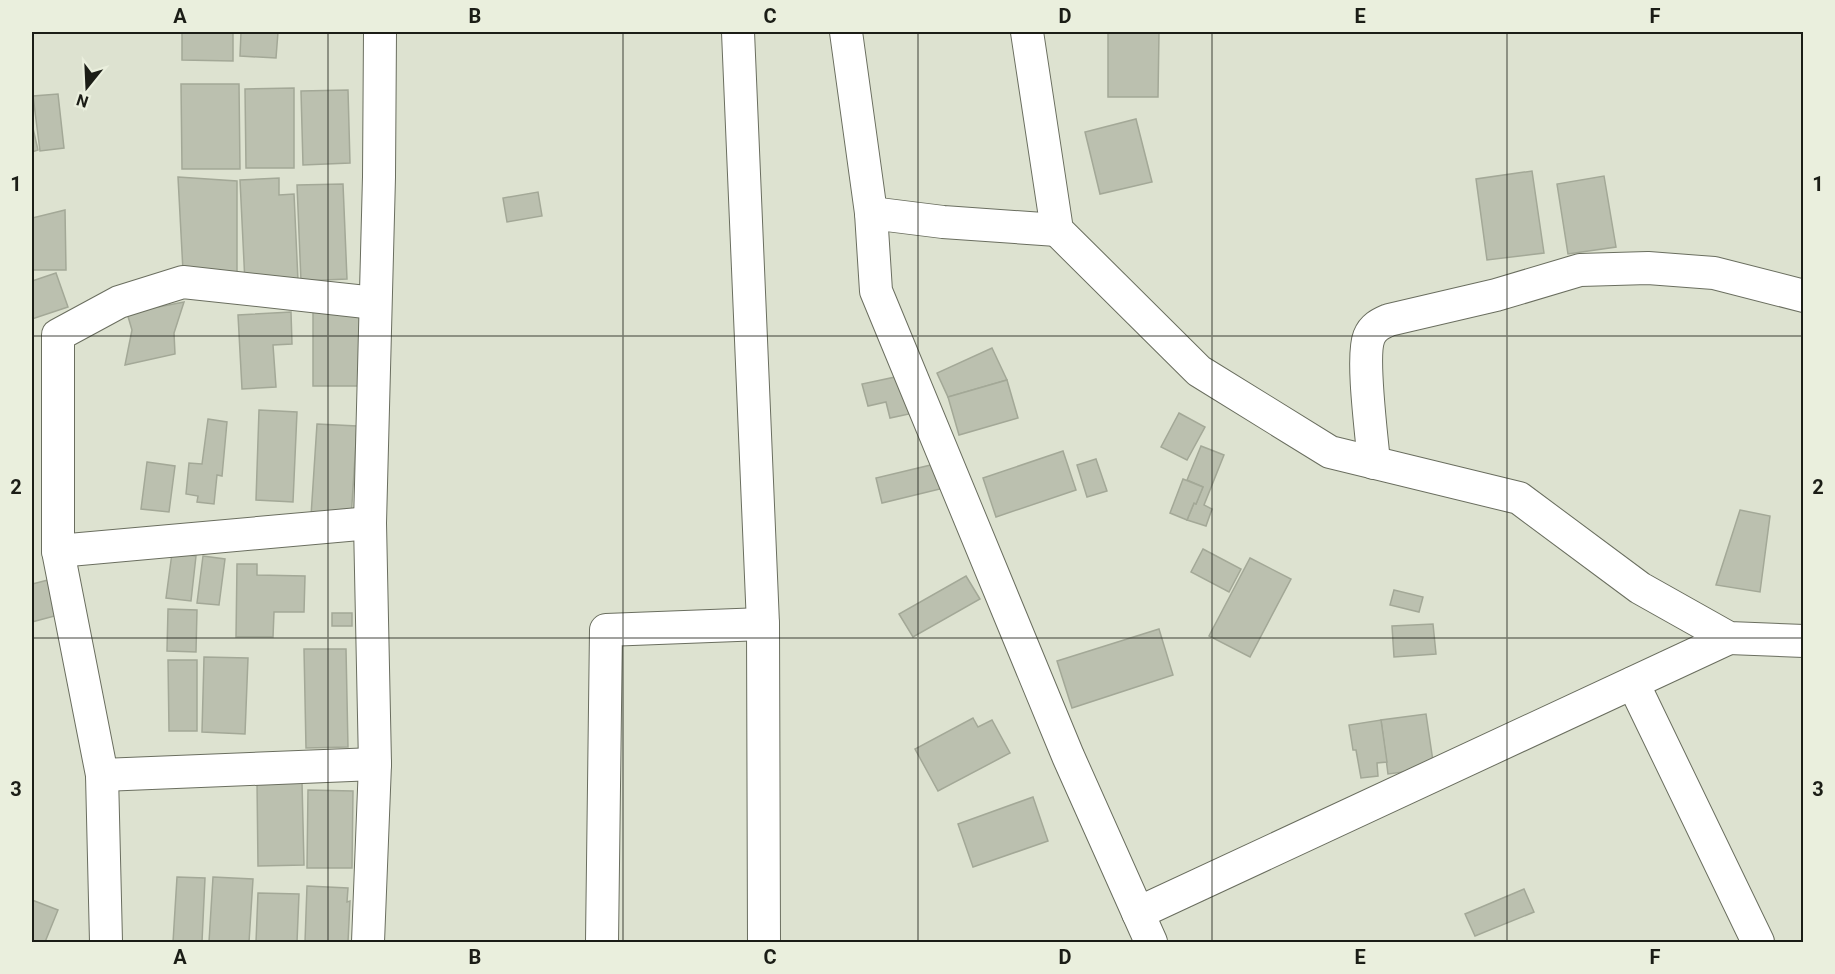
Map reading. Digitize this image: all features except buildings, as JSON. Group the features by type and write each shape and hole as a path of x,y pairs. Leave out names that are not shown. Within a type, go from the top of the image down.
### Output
{"street":[{"path":"368,942 375,764 370,523 379,177 380,32"},
{"path":"738,32 763,624 764,942"},
{"path":"846,32 871,213 876,291 1068,756 1150,942"},
{"path":"1027,32 1057,230 1199,370 1330,452 1519,498 1640,588 1729,638 1803,641"},
{"path":"871,213 943,222 1057,230"},
{"path":"1374,463 1366,360 1368,339 1374,327 1389,320 1496,295 1580,270 1648,268 1714,273 1803,296"},
{"path":"106,942 102,775 58,551 58,335 119,302 183,282 375,303"},
{"path":"58,551 370,523"},
{"path":"602,942 606,630 763,624"},
{"path":"1138,913 1729,638"},
{"path":"1633,683 1758,942"},
{"path":"102,775 375,764"}]}
